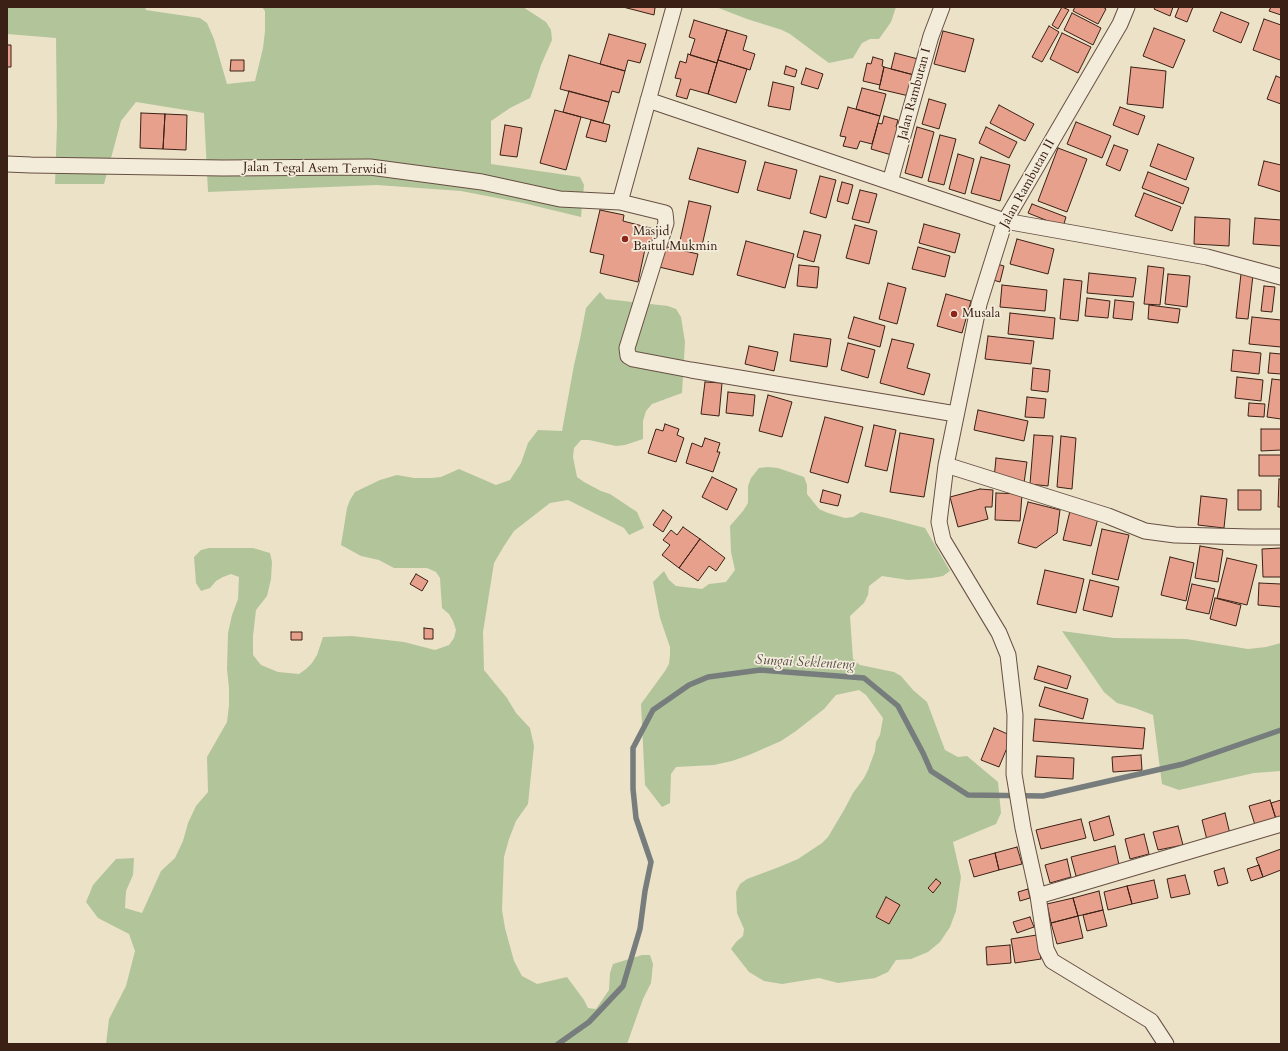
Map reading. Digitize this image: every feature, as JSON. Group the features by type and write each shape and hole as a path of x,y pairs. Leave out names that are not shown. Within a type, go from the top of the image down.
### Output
{"street":[{"path":"620,202 674,7"},
{"name":"Jalan Rambutan I","path":"890,182 931,36 942,7"},
{"name":"Jalan Rambutan II","path":"1038,896 1022,828 1014,774 1015,715 1008,655 999,633 943,540 939,522 946,465 979,304 1005,221 1120,24 1127,7"},
{"path":"648,100 1005,221 1207,257 1281,276"},
{"name":"Jalan Tegal Asem Terwidi","path":"7,164 31,166 224,168 370,167 482,182 560,199 620,202 665,212 666,223 627,348 628,356 633,359 691,370 956,414"},
{"path":"946,465 1108,516 1145,531 1175,535 1281,537"},
{"path":"1166,1044 1151,1021 1052,961 1046,948 1038,896 1281,824"}],"green space":[{"path":"7,7 145,7 146,10 200,18 207,23 214,39 227,84 255,81 263,48 265,31 265,11 262,7 523,7 546,22 551,30 552,40 541,65 530,98 510,108 491,121 491,164 580,177 584,185 581,217 523,203 461,191 377,185 208,192 204,113 136,102 121,121 104,184 55,184 57,125 56,38 7,34"},
{"path":"716,7 896,7 891,22 879,39 870,39 862,43 853,58 829,63 790,34 782,30"},
{"path":"600,292 606,299 668,306 676,309 681,317 685,342 682,393 652,404 646,411 643,421 643,439 625,445 616,446 589,440 581,440 574,448 573,457 577,477 601,491 610,494 637,512 644,528 629,535 624,528 568,500 550,503 514,531 494,563 483,632 484,670 507,698 516,713 530,728 534,746 528,804 516,821 504,857 502,910 505,928 514,961 522,976 537,984 567,977 588,1008 596,1009 609,990 610,973 613,964 642,955 650,955 653,964 651,983 643,999 627,1044 106,1044 109,1019 126,986 135,951 129,934 98,918 86,902 93,885 116,859 134,858 133,875 126,891 125,908 142,913 161,871 175,858 196,806 208,792 207,757 227,722 229,705 227,669 228,633 232,615 238,599 239,577 231,574 216,581 210,588 201,591 196,583 194,557 201,550 209,548 253,548 270,553 272,562 271,579 267,596 256,610 253,636 253,655 261,665 278,672 299,674 306,669 317,655 323,637 352,636 404,642 435,650 449,645 454,638 456,630 449,614 442,608 440,578 436,572 427,568 394,568 379,560 361,556 341,545 347,508 350,500 355,492 380,480 397,475 414,478 432,478 441,477 459,469 496,485 510,480 521,463 528,443 538,430 562,431 586,308"},
{"path":"759,468 778,468 804,477 807,485 807,494 819,509 828,513 845,518 853,517 861,512 925,528 950,571 943,576 908,580 882,576 869,586 868,595 864,603 850,616 853,659 860,665 894,672 901,676 913,690 927,702 945,750 958,757 967,756 998,782 1001,813 996,824 953,842 961,877 956,911 950,927 940,942 928,952 911,959 896,960 888,972 875,978 838,983 819,978 782,984 764,981 749,972 731,949 743,936 744,929 737,913 736,892 740,884 747,879 798,859 822,843 828,837 853,793 864,778 875,751 883,718 866,695 859,690 836,695 824,709 796,731 781,741 749,755 714,765 676,767 671,774 670,803 662,807 645,785 641,704 665,671 669,664 670,655 670,647 660,618 653,582 664,571 669,580 676,586 702,589 709,584 726,582 735,570 731,552 730,526 748,503 748,486 751,478"},
{"path":"1062,631 1114,638 1186,639 1248,649 1266,647 1281,643 1281,771 1254,773 1179,790 1162,784 1153,715 1117,703 1104,692"}],"building":[{"path":"623,7 653,7 655,8 654,15"},
{"path":"1062,7 1069,10 1058,29 1052,25"},
{"path":"1075,7 1103,7 1106,9 1098,24 1073,11"},
{"path":"1155,7 1173,7 1170,16 1154,9"},
{"path":"1179,7 1193,7 1187,22 1175,17"},
{"path":"1271,7 1281,7 1281,15 1269,11"},
{"path":"1221,12 1249,23 1241,43 1213,31"},
{"path":"1072,13 1101,28 1093,45 1064,30"},
{"path":"1264,19 1281,25 1280,60 1253,50"},
{"path":"694,20 727,30 717,63 690,55 695,39 689,37"},
{"path":"1049,26 1059,32 1042,62 1032,57"},
{"path":"1154,28 1185,40 1173,68 1143,56"},
{"path":"727,30 747,36 743,50 755,54 750,70 718,60"},
{"path":"943,31 974,39 965,72 934,64"},
{"path":"1062,33 1091,47 1078,73 1050,59"},
{"path":"609,34 646,44 640,63 628,60 625,71 600,64"},
{"path":"7,45 11,45 11,67 7,67"},
{"path":"895,53 918,59 914,75 891,69"},
{"path":"688,54 717,63 708,94 690,89 687,99 676,96 681,79 675,78 680,61 686,63"},
{"path":"569,55 625,71 619,93 612,91 609,102 560,89"},
{"path":"873,57 883,60 882,66 884,67 880,85 863,81 867,63 871,64"},
{"path":"231,60 244,60 244,71 230,71"},
{"path":"718,60 747,69 736,103 708,94"},
{"path":"786,66 797,70 795,77 784,74"},
{"path":"884,67 914,75 909,96 879,89"},
{"path":"1131,67 1166,71 1163,108 1127,104"},
{"path":"806,68 823,74 818,89 801,84"},
{"path":"1276,76 1281,78 1281,104 1267,99"},
{"path":"773,82 794,87 790,110 768,106"},
{"path":"862,88 886,94 880,116 856,109"},
{"path":"569,91 609,102 603,123 563,112"},
{"path":"929,99 946,104 939,129 922,124"},
{"path":"999,105 1034,124 1025,141 990,123"},
{"path":"848,107 880,116 872,144 860,141 857,149 843,146 846,137 840,136"},
{"path":"1120,107 1145,116 1138,135 1113,125"},
{"path":"555,110 581,117 566,170 540,163"},
{"path":"141,113 165,114 163,149 140,148"},
{"path":"165,114 187,115 186,150 163,149"},
{"path":"884,116 898,120 896,127 902,129 895,156 871,149 878,123 882,124"},
{"path":"591,120 610,125 606,142 586,137"},
{"path":"1076,122 1111,136 1102,158 1067,144"},
{"path":"505,125 522,128 517,157 500,155"},
{"path":"917,127 934,132 922,178 905,173"},
{"path":"986,127 1017,142 1009,158 979,143"},
{"path":"940,135 956,139 944,185 928,181"},
{"path":"1158,144 1194,158 1186,180 1150,166"},
{"path":"1114,145 1128,150 1120,171 1106,165"},
{"path":"698,148 746,161 738,193 689,179"},
{"path":"1058,148 1087,159 1067,212 1038,201"},
{"path":"958,154 974,159 965,194 949,189"},
{"path":"981,157 1010,165 1000,201 971,193"},
{"path":"1264,161 1281,165 1281,192 1258,185"},
{"path":"765,162 797,170 790,199 757,190"},
{"path":"1148,172 1189,188 1183,204 1142,188"},
{"path":"820,176 836,180 826,218 810,213"},
{"path":"842,182 853,185 848,204 837,201"},
{"path":"860,190 877,194 869,223 852,219"},
{"path":"1144,193 1181,207 1172,231 1135,216"},
{"path":"689,201 711,206 701,250 679,245"},
{"path":"1032,204 1066,217 1063,227 1028,213"},
{"name":"Masjid Baitul Mukmin","path":"600,210 624,215 623,221 658,230 653,251 645,249 638,282 600,273 604,255 590,252"},
{"path":"1195,217 1230,219 1229,246 1194,244"},
{"path":"1255,218 1281,220 1281,246 1253,244"},
{"path":"924,224 960,234 955,253 919,243"},
{"path":"855,225 877,231 869,264 846,258"},
{"path":"804,231 821,235 814,262 797,257"},
{"path":"1017,239 1054,249 1048,274 1010,264"},
{"path":"746,241 794,254 785,288 737,275"},
{"path":"663,246 698,254 693,275 659,267"},
{"path":"918,247 950,256 945,277 912,269"},
{"path":"997,264 1004,266 1000,282 993,280"},
{"path":"799,265 819,267 817,288 797,286"},
{"path":"1148,266 1164,268 1160,305 1144,304"},
{"path":"1089,273 1136,278 1133,297 1087,293"},
{"path":"1168,274 1190,276 1187,307 1165,304"},
{"path":"1241,274 1253,275 1248,319 1236,318"},
{"path":"1064,279 1082,281 1078,321 1060,319"},
{"path":"888,283 906,288 897,324 879,319"},
{"path":"1002,285 1047,290 1045,311 1000,307"},
{"path":"1264,286 1275,287 1272,312 1261,311"},
{"name":"Musala","path":"946,294 971,301 962,333 937,326"},
{"path":"1087,298 1110,301 1108,318 1085,316"},
{"path":"1115,300 1134,302 1132,320 1113,318"},
{"path":"1149,305 1180,309 1178,323 1148,319"},
{"path":"1010,313 1055,318 1053,339 1008,334"},
{"path":"854,317 885,326 880,347 848,338"},
{"path":"1252,317 1281,320 1281,347 1249,344"},
{"path":"794,334 831,339 827,367 790,361"},
{"path":"988,336 1034,341 1031,364 985,359"},
{"path":"892,339 914,344 907,368 930,374 924,395 880,383"},
{"path":"848,343 875,350 868,378 841,370"},
{"path":"749,346 778,352 774,371 745,364"},
{"path":"1233,350 1261,353 1259,374 1231,371"},
{"path":"1270,353 1281,354 1281,374 1268,373"},
{"path":"1033,368 1050,370 1048,392 1031,390"},
{"path":"1237,377 1263,380 1261,401 1235,398"},
{"path":"1272,379 1281,380 1281,419 1267,417"},
{"path":"705,382 722,383 719,416 701,414"},
{"path":"728,392 755,395 753,416 726,413"},
{"path":"768,395 792,402 782,437 759,431"},
{"path":"1027,397 1046,399 1044,418 1025,417"},
{"path":"1249,403 1265,404 1264,417 1248,416"},
{"path":"978,410 1028,421 1024,441 974,430"},
{"path":"825,417 863,427 848,483 810,472"},
{"path":"665,424 679,429 677,435 684,438 676,462 648,453 656,429 663,431"},
{"path":"874,425 896,430 887,471 865,466"},
{"path":"1261,429 1281,429 1281,450 1261,451"},
{"path":"900,433 934,439 924,497 890,492"},
{"path":"1034,435 1053,436 1048,486 1030,484"},
{"path":"1061,436 1076,438 1072,489 1057,487"},
{"path":"705,438 720,443 717,452 720,452 713,472 686,463 692,443 702,447"},
{"path":"1259,455 1281,455 1281,476 1259,476"},
{"path":"996,458 1027,462 1024,483 994,479"},
{"path":"712,477 737,489 727,510 702,497"},
{"path":"1279,479 1281,479 1281,507 1278,507"},
{"path":"980,489 993,490 992,507 985,507 988,519 958,527 950,497"},
{"path":"823,490 841,495 838,506 820,502"},
{"path":"1238,490 1261,490 1261,510 1238,510"},
{"path":"996,493 1022,494 1020,521 995,520"},
{"path":"1201,496 1227,499 1224,528 1198,525"},
{"path":"1028,502 1060,510 1057,533 1036,548 1018,543"},
{"path":"663,510 672,517 663,532 653,525"},
{"path":"1070,511 1098,518 1091,546 1063,540"},
{"path":"683,527 700,539 679,568 662,555 670,545 663,540 671,530 677,535"},
{"path":"1102,529 1129,535 1118,580 1092,574"},
{"path":"700,539 725,558 716,571 709,566 698,581 679,568"},
{"path":"1200,546 1223,550 1218,582 1195,578"},
{"path":"1281,548 1281,577 1263,577 1262,549"},
{"path":"1170,557 1194,563 1186,601 1161,595"},
{"path":"1227,558 1257,565 1247,605 1217,598"},
{"path":"1045,570 1084,579 1076,613 1037,604"},
{"path":"416,574 428,581 422,591 410,584"},
{"path":"1090,580 1119,587 1112,617 1083,610"},
{"path":"1259,583 1281,584 1281,607 1258,605"},
{"path":"1192,584 1215,589 1209,614 1186,609"},
{"path":"1215,598 1241,605 1236,626 1210,619"},
{"path":"424,628 433,629 433,639 424,639"},
{"path":"291,632 302,632 302,640 291,640"},
{"path":"1038,666 1071,676 1067,689 1034,679"},
{"path":"1045,687 1088,699 1083,719 1039,706"},
{"path":"1035,719 1145,728 1143,749 1033,741"},
{"path":"994,728 1012,736 999,767 981,760"},
{"path":"1141,755 1142,770 1113,772 1112,757"},
{"path":"1037,756 1074,758 1073,779 1035,777"},
{"path":"1270,800 1276,819 1255,825 1249,806"},
{"path":"1281,800 1281,817 1276,819 1271,803"},
{"path":"1225,813 1230,834 1207,840 1202,820"},
{"path":"1109,816 1114,835 1094,841 1089,822"},
{"path":"1081,819 1086,838 1041,849 1036,830"},
{"path":"1178,826 1183,845 1158,850 1153,832"},
{"path":"1144,834 1149,854 1130,859 1125,839"},
{"path":"1115,846 1119,865 1076,876 1071,857"},
{"path":"1017,847 1022,864 999,870 995,853"},
{"path":"1281,849 1281,870 1263,877 1256,858"},
{"path":"995,853 999,870 974,877 969,860"},
{"path":"1067,859 1071,877 1050,883 1045,865"},
{"path":"1259,865 1263,877 1251,881 1247,869"},
{"path":"1224,868 1228,883 1218,886 1214,871"},
{"path":"1185,875 1190,894 1171,898 1167,879"},
{"path":"936,879 941,883 933,893 928,888"},
{"path":"1154,880 1158,898 1132,904 1127,886"},
{"path":"1127,886 1132,904 1108,910 1104,892"},
{"path":"1028,889 1030,898 1020,901 1018,892"},
{"path":"1099,891 1103,910 1078,916 1073,898"},
{"path":"886,897 900,905 889,924 876,917"},
{"path":"1073,898 1078,916 1051,923 1047,904"},
{"path":"1103,910 1107,926 1087,931 1083,915"},
{"path":"1078,916 1083,938 1057,944 1051,923"},
{"path":"1030,917 1034,927 1017,933 1013,922"},
{"path":"1037,935 1041,959 1015,963 1011,939"},
{"path":"1010,945 1011,963 987,965 986,947"}],"waterway":[{"name":"Sungai Seklenteng","path":"558,1044 589,1022 623,986 640,929 645,891 651,862 636,818 633,789 633,748 653,710 689,685 708,677 760,670 864,678 898,706 931,771 968,795 1043,796 1183,764 1281,730"}],"place":[{"name":"Masjid Baitul Mukmin","path":"625,239"},
{"name":"Musala","path":"954,314"}]}
